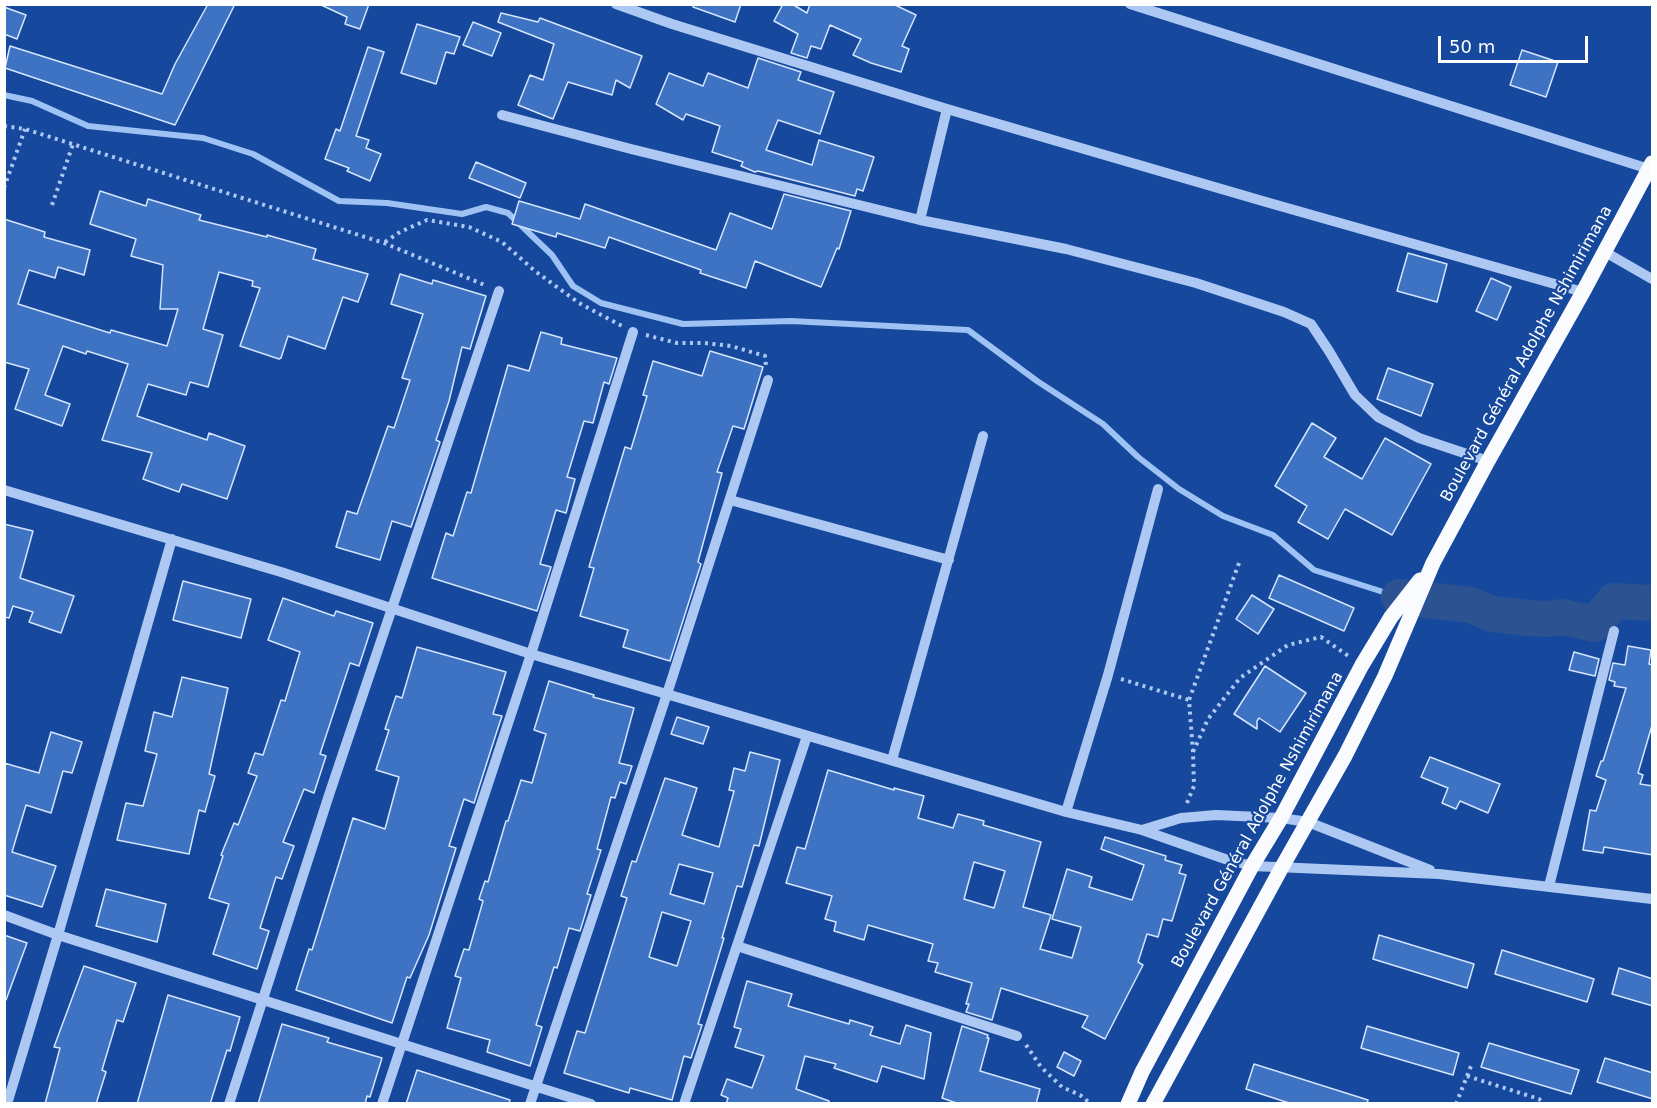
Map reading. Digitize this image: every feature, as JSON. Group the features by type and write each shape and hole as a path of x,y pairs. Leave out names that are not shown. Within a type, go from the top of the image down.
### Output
{"main road":[{"name":"Boulevard Général Adolphe Nshimirimana","path":"1153,1104 1345,756 1385,676 1433,563 1651,166"},
{"name":"Boulevard Général Adolphe Nshimirimana","path":"1128,1104 1142,1072 1362,665 1391,617 1433,563"}],"street":[{"path":"616,4 672,24 947,109 1583,292"},
{"path":"1130,4 1651,166"},
{"path":"920,220 947,109"},
{"path":"502,116 631,150 740,174 920,220 1066,249 1196,284 1284,312 1311,324 1355,395 1378,417 1419,438 1488,461"},
{"path":"1605,252 1653,279"},
{"path":"229,1104 499,291"},
{"path":"382,1104 531,654 633,332"},
{"path":"530,1104 667,694 768,380"},
{"path":"892,760 983,436"},
{"path":"1066,812 1108,675 1158,489"},
{"path":"4,490 172,539 531,654 1066,812 1142,830 1176,844 1252,866 1438,874 1653,899"},
{"path":"730,500 949,560"},
{"path":"7,1104 172,539"},
{"path":"1549,886 1614,631"},
{"path":"684,1104 807,736"},
{"path":"1142,830 1181,818 1216,815 1281,818 1308,822 1438,874"},
{"path":"4,915 58,935 591,1104"},
{"path":"737,946 1017,1035"}],"path":[{"path":"4,126 25,129 384,243 499,291"},
{"path":"4,188 25,129"},
{"path":"52,205 73,144"},
{"path":"384,243 400,232 427,220 469,227 502,242 535,271 579,303 633,332 677,343 731,346 765,356 768,380"},
{"path":"1181,818 1194,786 1189,700 1239,563"},
{"path":"1193,752 1208,719 1240,678 1288,645 1321,637 1362,665"},
{"path":"1108,675 1144,684 1189,700"},
{"path":"1017,1035 1041,1067 1062,1087 1080,1095 1091,1104"},
{"path":"1456,1104 1471,1066"},
{"path":"1467,1076 1539,1099 1544,1104"}],"building":[{"path":"208,4 235,4 175,125 5,68 10,46 162,94 175,64"},
{"path":"319,4 369,4 360,29 345,24 347,17"},
{"path":"693,4 741,4 735,22 693,7"},
{"path":"783,4 792,4 807,13 810,4 893,4 916,15 902,46 909,49 901,72 853,55 861,39 830,25 821,49 811,46 807,58 791,53 798,34 774,21"},
{"path":"4,7 26,15 17,39 4,34"},
{"path":"501,13 538,22 540,18 642,56 630,88 616,80 612,95 568,82 553,119 518,105 530,75 543,80 554,44 498,22"},
{"path":"473,22 501,33 492,56 463,45"},
{"path":"417,24 460,37 454,54 446,52 436,84 401,73"},
{"path":"368,47 384,52 356,136 369,140 366,148 381,154 370,181 347,171 349,168 325,159 336,129 340,131"},
{"path":"1522,50 1558,62 1546,97 1510,85"},
{"path":"758,58 801,72 798,80 834,92 820,134 778,120 766,150 812,165 819,140 874,157 863,191 857,189 855,196 755,172 741,166 743,162 712,152 720,126 686,114 683,120 656,104 669,73 703,86 708,73 748,88"},
{"path":"476,162 526,183 520,198 469,178"},
{"path":"100,191 146,206 148,199 201,215 199,220 267,237 267,235 316,249 313,259 368,274 358,302 343,297 325,349 288,336 279,359 240,346 260,288 252,286 253,281 219,272 203,329 223,335 208,387 190,382 186,395 148,384 137,416 207,440 209,433 245,446 227,499 182,484 179,492 143,479 152,453 102,440 128,364 63,346 45,395 70,404 62,426 15,409 29,369 4,362 4,219 45,232 44,237 90,250 84,275 58,267 55,278 29,270 18,304 110,333 111,330 167,346 178,309 160,309 163,265 131,256 136,239 90,224"},
{"path":"784,194 851,211 839,249 837,248 821,287 755,261 746,288 700,273 701,270 609,237 605,248 557,233 556,237 512,224 519,201 580,219 585,204 716,250 730,213 772,229"},
{"path":"1408,253 1447,264 1437,302 1397,291"},
{"path":"400,274 432,284 433,280 486,296 470,349 462,347 449,401 436,440 440,442 411,527 392,521 380,560 336,547 347,511 357,514 388,426 394,428 410,380 402,378 423,314 391,304"},
{"path":"1491,278 1511,287 1497,320 1476,311"},
{"path":"541,332 562,338 561,344 617,358 609,384 604,382 593,423 584,421 567,477 575,479 566,513 556,510 540,564 551,567 537,611 432,578 446,533 453,536 467,492 471,493 508,365 529,371"},
{"path":"710,351 763,367 744,429 733,426 717,472 722,473 698,562 701,564 670,661 623,647 628,630 580,616 594,568 589,567 625,447 631,449 647,396 643,395 653,361 702,376"},
{"path":"1388,368 1433,384 1421,416 1377,399"},
{"path":"1312,423 1336,438 1324,457 1362,479 1385,438 1431,464 1392,535 1345,509 1328,539 1298,522 1307,506 1275,486"},
{"path":"4,524 33,531 20,578 74,596 61,633 29,622 33,612 13,606 9,618 4,617"},
{"path":"1279,575 1354,608 1344,631 1269,598"},
{"path":"183,581 251,599 241,638 173,620"},
{"path":"1252,595 1274,609 1258,634 1236,619"},
{"path":"283,598 334,616 336,611 373,623 359,666 350,663 320,754 326,756 314,793 304,789 283,842 294,846 282,879 276,877 260,928 269,931 257,969 213,954 229,904 209,898 223,856 221,855 234,823 238,825 257,776 248,773 255,753 263,755 281,700 285,701 300,652 268,640"},
{"path":"1628,646 1651,650 1649,664 1653,665 1653,722 1638,773 1643,775 1640,784 1653,786 1653,855 1604,847 1603,853 1583,850 1590,810 1596,811 1606,780 1596,776 1626,688 1614,686 1615,682 1609,680 1613,663 1625,665"},
{"path":"417,647 506,672 493,714 502,716 474,803 464,799 449,846 456,848 429,935 410,978 407,977 392,1023 296,990 309,949 312,950 353,818 385,829 399,777 376,770 389,730 385,729 396,696 402,698"},
{"path":"1574,652 1599,659 1595,676 1569,670"},
{"path":"1265,666 1306,693 1280,732 1259,718 1257,729 1234,714"},
{"path":"182,677 228,688 209,774 215,776 205,812 199,810 189,854 117,840 126,803 143,806 157,754 145,751 154,712 172,717"},
{"path":"549,681 594,695 593,697 634,708 619,763 632,766 626,784 620,782 615,798 611,797 597,849 601,850 587,894 591,895 580,931 569,928 557,968 554,967 536,1025 542,1027 530,1066 487,1052 490,1040 447,1028 461,978 455,976 464,949 469,950 483,901 479,899 485,881 488,882 521,780 532,783 546,734 534,730"},
{"path":"677,717 709,727 703,744 671,734"},
{"path":"51,732 82,742 72,773 63,771 51,813 26,805 12,852 56,866 42,907 4,895 4,763 39,773"},
{"path":"750,752 780,760 759,846 754,845 742,887 737,886 698,1024 702,1025 691,1058 684,1056 672,1100 630,1088 629,1093 564,1073 577,1031 585,1033 627,898 621,896 632,861 636,862 665,778 697,788 682,835 719,847 734,791 729,790 734,768 745,771","holes":["679,864 713,873 704,904 670,894","662,912 691,921 677,966 649,957"]},
{"path":"1430,757 1500,784 1488,813 1460,801 1456,809 1442,803 1448,788 1421,777"},
{"path":"828,770 894,790 894,788 924,796 918,818 953,828 958,814 984,821 983,825 1041,842 1023,907 1051,915 1040,949 1072,958 1081,927 1052,919 1067,869 1092,877 1089,887 1132,900 1144,865 1101,849 1105,837 1166,856 1165,860 1182,865 1179,873 1186,875 1172,921 1163,919 1158,937 1147,934 1138,962 1143,965 1105,1039 1082,1027 1088,1016 1001,988 992,1020 966,1012 972,983 935,972 938,963 928,961 933,944 868,925 864,940 834,931 836,922 825,919 832,896 786,883 797,847 805,849","holes":["974,862 1005,871 994,908 964,899"]},
{"path":"106,889 166,904 157,942 96,926"},
{"path":"4,935 27,943 6,1000 4,1000"},
{"path":"1379,935 1474,964 1467,988 1373,959"},
{"path":"1502,950 1594,979 1587,1002 1495,974"},
{"path":"84,966 136,983 123,1022 117,1020 102,1070 106,1072 96,1104 45,1104 60,1048 54,1047"},
{"path":"1619,968 1653,979 1653,1006 1612,994"},
{"path":"747,981 792,994 788,1006 849,1024 850,1020 873,1027 870,1035 900,1044 906,1025 931,1033 924,1079 882,1066 877,1082 834,1068 836,1064 805,1056 796,1089 829,1101 829,1104 726,1104 728,1098 721,1095 727,1079 752,1088 764,1056 735,1047 741,1029 734,1027"},
{"path":"168,995 240,1017 210,1104 137,1104"},
{"path":"282,1024 329,1038 327,1042 382,1058 370,1097 367,1096 365,1104 258,1104"},
{"path":"962,1026 988,1035 980,1071 1040,1089 1036,1104 959,1104 942,1098"},
{"path":"1367,1026 1459,1053 1453,1075 1361,1048"},
{"path":"1489,1043 1579,1070 1571,1094 1481,1067"},
{"path":"1064,1052 1081,1061 1074,1076 1057,1067"},
{"path":"1605,1058 1653,1073 1653,1099 1597,1082"},
{"path":"1254,1064 1368,1100 1367,1104 1292,1104 1246,1089"},
{"path":"417,1070 510,1100 509,1104 406,1104"}],"waterway":[{"path":"4,95 32,101 88,126 203,138 253,154 339,201 387,203 462,214 486,207 508,213 552,255 573,286 601,303 683,324 791,321 968,330 1037,381 1103,424 1138,457 1179,489 1223,516 1273,535 1314,570 1399,597"},
{"path":"1399,597 1471,605 1492,614 1546,619 1563,617 1594,624 1614,601 1652,603"}]}
